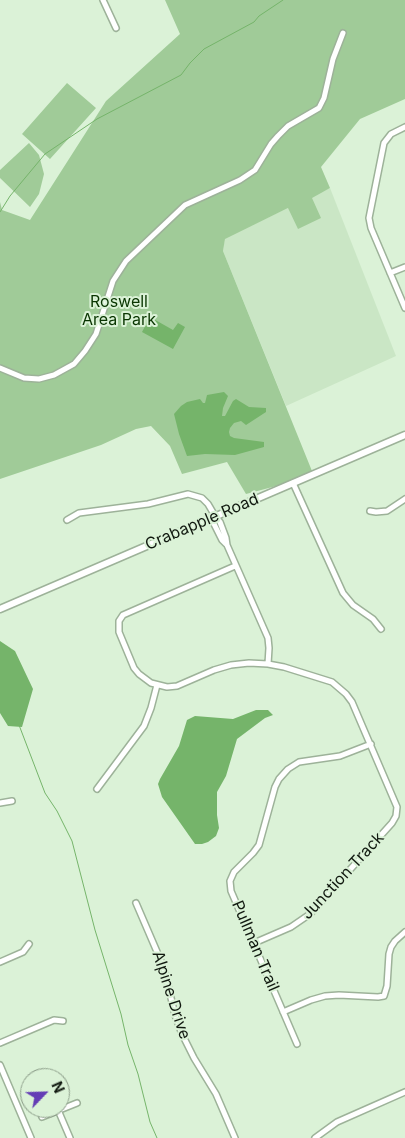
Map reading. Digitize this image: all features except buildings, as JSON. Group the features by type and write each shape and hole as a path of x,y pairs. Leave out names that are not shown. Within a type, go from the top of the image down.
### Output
{"street":[{"path":"103,0 116,28"},
{"path":"0,368 24,378 39,379 54,375 74,364 96,334 113,281 126,261 185,205 240,180 255,170 271,144 288,126 318,108 324,98 333,59 343,33"},
{"path":"405,127 391,134 384,143 369,212 371,228 405,308"},
{"path":"390,273 405,267"},
{"name":"Crabapple Road","path":"0,609 405,435"},
{"path":"294,483 343,593 353,605 373,619 381,629"},
{"path":"67,520 79,513 148,504 188,494 199,496 206,500 215,516 214,524 222,540 227,545 268,638 268,664"},
{"path":"370,511 386,511 405,499"},
{"path":"97,789 144,726 152,708 157,686 144,679 134,668 119,632 119,621 128,612 236,566"},
{"name":"Junction Track","path":"157,686 177,686 214,670 231,665 249,663 284,667 324,679 339,687 352,702 396,802 397,811 394,820 310,914 291,927 254,943"},
{"name":"Pullman Trail","path":"297,1044 231,891 230,881 234,872 253,853 258,845 279,779 288,769 299,762 340,756 371,744"},
{"path":"0,803 12,801"},
{"name":"Alpine Drive","path":"136,903 164,968 182,1034 216,1094 235,1138"},
{"path":"283,1012 325,996 384,996 387,986 389,954 395,941 405,932"},
{"path":"0,962 23,952 29,944"},
{"path":"0,1043 54,1020 63,1022"},
{"path":"0,1065 31,1138"},
{"path":"315,1138 338,1122 405,1092"},
{"path":"70,1105 76,1102"},
{"path":"61,1118 70,1138"}],"shaded area":[{"path":"330,188 396,356 286,406 223,251 225,238"},
{"path":"150,317 173,330 178,323 185,327 173,349 142,332"},
{"path":"224,392 228,396 222,416 225,416 236,399 249,407 266,408 266,412 246,425 241,421 234,423 229,432 230,436 234,438 264,442 264,447 235,455 205,454 187,456 174,414 187,402 200,399 205,403 207,395"},
{"path":"0,641 15,651 33,689 22,727 8,726 0,713"},
{"path":"256,710 268,710 273,715 265,718 237,739 226,776 217,792 219,828 216,836 208,842 195,844 162,797 158,784 160,779 179,746 187,720 195,716 233,719"}],"green space":[{"name":"Roswell Area Park","path":"165,0 405,0 405,99 360,119 321,167 330,188 312,198 321,218 298,229 288,208 225,239 223,251 314,476 246,494 227,462 182,474 170,446 151,426 136,429 101,445 0,479 0,202 2,210 30,220 106,101 180,34"},
{"path":"67,83 96,108 50,159 22,134"},
{"path":"29,143 39,155 44,174 39,194 30,207 0,178 0,170"}],"waterway":[{"path":"0,212 10,196 45,154 97,119 181,75 204,49 254,22 259,16 283,0"},
{"path":"19,725 45,793 57,811 72,841 95,930 121,1014 150,1122 157,1138"}]}
